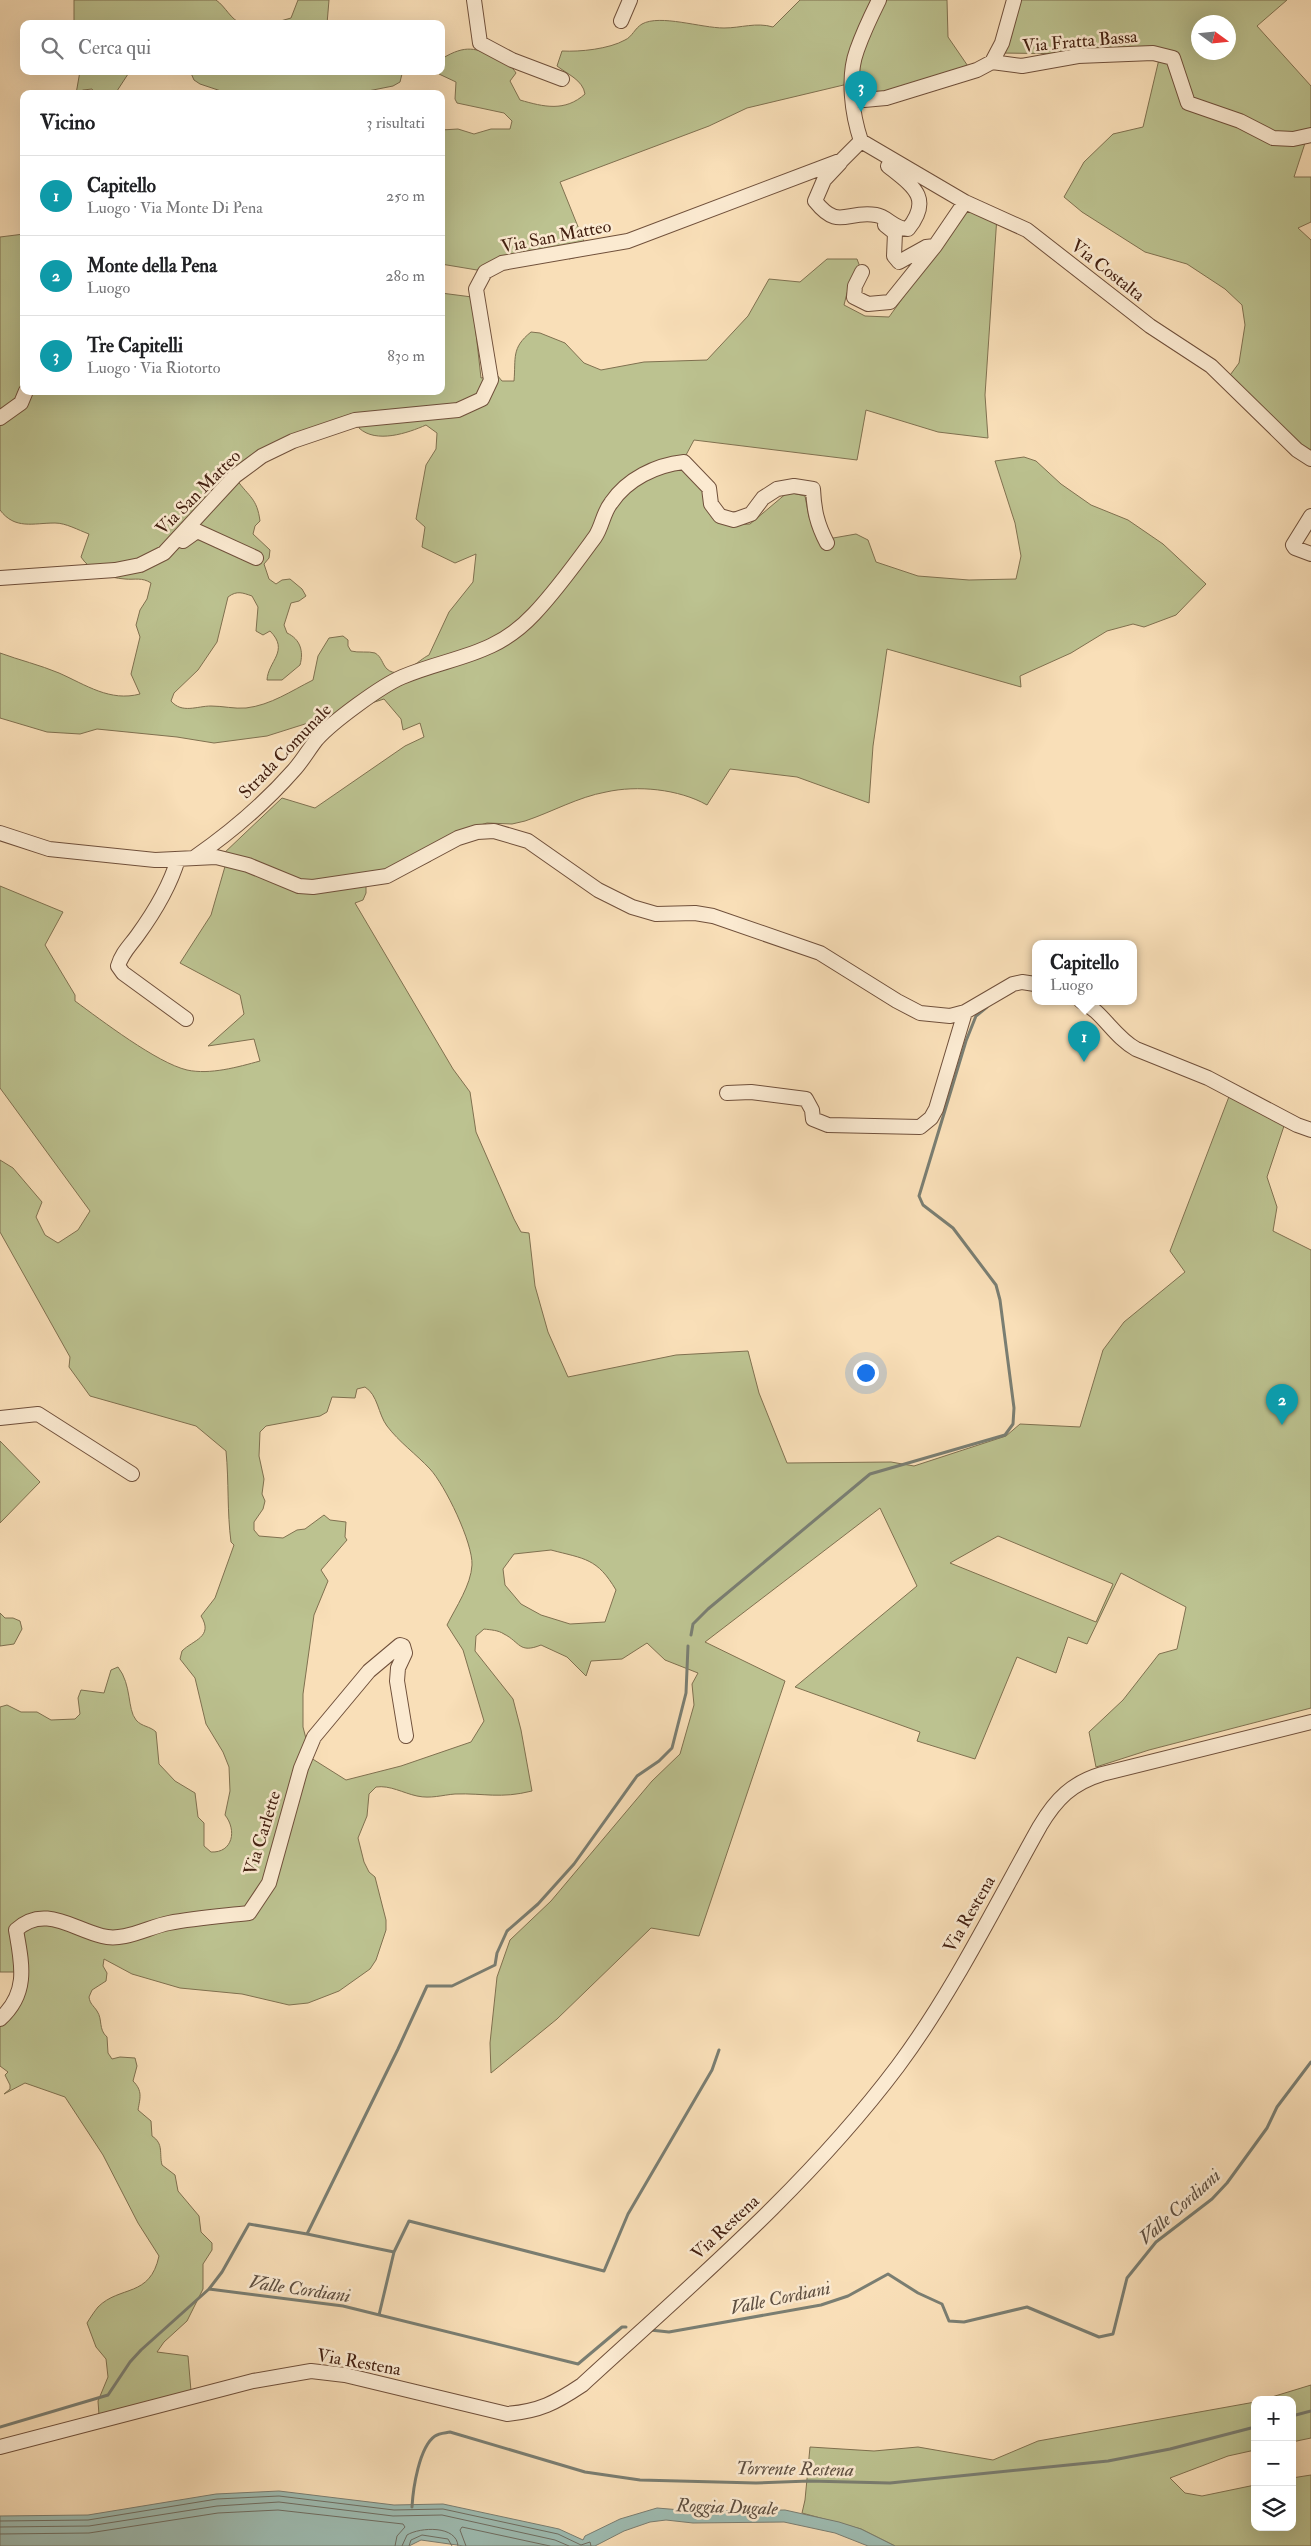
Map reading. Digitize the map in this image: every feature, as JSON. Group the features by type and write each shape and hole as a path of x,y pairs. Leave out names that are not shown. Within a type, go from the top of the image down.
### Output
{"street":[{"path":"474,0 480,43 512,60 562,79"},
{"path":"621,21 630,0"},
{"path":"861,141 853,101 852,77 856,51 878,0"},
{"path":"853,101 886,98 970,72 992,62 1002,43 1014,0"},
{"name":"Via Fratta Bassa","path":"992,62 1022,66 1078,56 1154,53 1173,58 1188,103 1240,121 1273,138 1293,139 1311,135"},
{"name":"Via Costalta","path":"861,141 965,202 1028,230 1150,326 1210,366 1297,450 1311,459"},
{"name":"Via San Matteo","path":"0,578 115,570 140,565 164,554 236,476 262,456 293,440 354,420 458,410 482,400 492,380 476,289 485,272 502,263 628,241 842,160 861,141"},
{"path":"842,160 824,180 815,201 825,213 840,218 876,215 900,229 908,229 921,205 920,198 906,180 885,163 887,156"},
{"path":"862,272 855,286 854,297 868,304 890,302 936,246 965,202"},
{"path":"876,215 895,233 895,260 899,262 926,247 936,246"},
{"path":"0,418 21,403 24,395"},
{"name":"Strada Comunale","path":"195,857 228,834 262,803 295,769 318,738 344,715 402,677 478,653 504,641 533,615 557,586 596,535 610,503 629,483 665,464 684,462 709,488 712,504 720,516 734,520 751,514 763,498 777,489 794,486 813,489 814,512 819,528 828,543"},
{"path":"1311,516 1293,545 1295,548 1311,554"},
{"path":"164,554 175,549 197,531 256,558"},
{"path":"0,833 50,849 155,860 216,857 248,865 299,886 313,887 387,876 458,838 477,832 507,833 528,841 598,890 632,907 656,914 695,913 713,916 820,953 897,1001 920,1013 950,1016 965,1012 1013,984 1032,984"},
{"path":"178,859 174,872 160,899 137,936 122,954 118,966 122,973 186,1019"},
{"path":"1086,1005 1099,1013 1117,1035 1136,1050 1201,1074 1297,1125 1311,1130"},
{"path":"727,1093 750,1092 806,1099 812,1110 813,1118 828,1125 920,1127 931,1118 936,1109 965,1012"},
{"path":"0,1418 38,1414 132,1474"},
{"name":"Via Carlette","path":"0,2019 20,1991 23,1976 16,1930 24,1923 51,1918 102,1937 120,1937 168,1923 249,1913 269,1883 301,1768 314,1737 369,1671 400,1645 403,1646 405,1653 398,1668 397,1681 406,1736"},
{"name":"Via Restena","path":"0,2447 253,2381 311,2371 345,2375 507,2414 533,2412 551,2405 582,2385 597,2372 768,2211 836,2144 898,2065 928,2021 1040,1826 1061,1796 1074,1784 1102,1774 1311,1722"}],"green space":[{"path":"74,0 216,0 236,20 74,20"},
{"path":"298,0 329,0 327,20 284,20 291,18"},
{"path":"800,0 947,0 948,37 972,72 853,104 852,83 747,108 709,126 560,182 589,254 569,259 566,249 514,259 477,270 445,265 445,130 458,129 474,134 491,129 510,129 512,121 504,113 457,103 455,99 456,82 441,75 445,75 445,57 464,49 483,52 506,63 516,73 510,81 520,100 537,105 562,106 570,104 585,94 578,81 557,66 562,51 577,51 611,46 627,39 642,24 650,21 670,21 724,28 755,25 773,27"},
{"path":"1013,0 1287,0 1257,26 1311,86 1311,134 1307,137 1294,177 1311,177 1311,222 1298,228 1311,240 1311,461 1222,386 1239,363 1245,325 1242,305 1225,289 1187,264 1145,252 1082,212 1064,197 1084,162 1113,134 1143,127 1160,55 1000,53"},
{"path":"79,75 127,75 118,90 77,90"},
{"path":"192,75 402,75 400,82 393,86 373,90 218,90 194,80"},
{"path":"968,201 997,216 985,395 988,438 938,432 866,410 857,460 694,440 686,455 674,463 699,477 730,525 750,524 788,492 805,496 809,517 822,540 856,534 868,540 876,562 918,576 969,580 1016,579 1021,556 1015,523 995,461 1024,457 1036,461 1061,484 1091,505 1128,520 1163,544 1206,584 1176,615 1144,627 1133,624 1107,631 1071,653 1020,676 1021,687 887,649 873,746 869,803 797,777 730,769 707,805 684,795 658,790 631,789 606,792 575,801 525,821 512,824 487,823 455,833 431,861 400,876 366,884 366,893 363,900 355,903 453,1069 470,1092 476,1132 514,1219 521,1232 529,1233 535,1286 548,1332 568,1377 676,1355 748,1351 759,1393 787,1463 891,1462 914,1466 1006,1436 1020,1424 1080,1427 1103,1350 1124,1322 1185,1272 1170,1251 1230,1094 1285,1123 1267,1177 1277,1207 1273,1231 1311,1250 1311,1708 1149,1750 1096,1767 1089,1732 1123,1700 1159,1654 1177,1649 1186,1607 1121,1573 1087,1644 1068,1637 1056,1673 1017,1657 975,1759 917,1741 920,1732 795,1687 917,1586 880,1508 705,1642 785,1681 699,1936 651,1928 557,2019 491,2073 490,2043 497,1977 510,1940 551,1901 652,1781 680,1754 694,1705 692,1684 698,1673 665,1660 647,1643 622,1659 591,1661 586,1676 567,1657 541,1645 524,1648 502,1633 484,1629 476,1636 475,1651 513,1699 521,1730 532,1791 511,1795 455,1794 427,1797 391,1788 376,1787 369,1794 367,1816 358,1838 364,1862 369,1872 375,1877 386,1920 386,1930 376,1960 370,1969 339,1991 308,2003 289,2005 242,1994 180,1988 132,1974 104,1959 103,1966 107,1973 106,1981 92,1990 89,1997 99,2014 102,2031 107,2037 108,2053 112,2059 120,2057 135,2058 137,2066 133,2081 140,2091 138,2110 151,2121 152,2136 160,2146 162,2165 175,2175 178,2191 199,2216 201,2232 212,2243 212,2250 203,2264 203,2289 187,2321 164,2342 157,2352 188,2356 191,2391 99,2415 98,2401 108,2377 106,2359 96,2347 87,2323 98,2307 107,2300 142,2285 149,2279 155,2269 159,2256 138,2223 103,2155 65,2097 25,2083 4,2094 10,2089 10,2085 5,2075 8,2072 0,2066 0,2021 16,2005 18,1972 0,1972 0,1707 7,1705 21,1712 37,1712 51,1720 75,1719 80,1714 78,1698 81,1690 104,1693 111,1670 118,1667 125,1681 133,1715 138,1722 156,1732 159,1764 175,1781 195,1793 198,1817 204,1823 204,1846 211,1852 224,1849 231,1840 232,1834 229,1821 225,1815 230,1791 229,1767 223,1752 206,1724 195,1678 180,1659 182,1651 204,1633 204,1623 201,1616 215,1598 234,1545 231,1542 228,1508 226,1451 196,1426 90,1396 69,1367 70,1357 0,1232 0,1160 13,1168 42,1202 36,1217 45,1235 58,1243 78,1230 90,1211 0,1088 0,886 63,912 45,945 75,995 75,1001 130,1040 160,1059 187,1070 214,1071 260,1061 254,1039 208,1046 244,1014 240,995 180,963 211,915 226,863 222,855 282,798 315,808 405,746 424,737 420,723 403,730 401,719 384,699 267,736 214,743 177,737 97,729 80,734 47,732 0,718 0,653 52,670 108,694 129,696 140,694 131,674 140,637 136,625 140,610 147,599 151,583 141,579 112,577 94,570 81,557 89,534 59,523 18,523 0,510 0,237 20,234 20,395 445,395 445,294 472,297 481,378 497,375 502,381 514,381 517,348 531,332 540,333 565,343 584,363 601,370 644,362 707,360 748,316 769,279 800,282 827,259 857,259 860,267 847,293 844,305 865,316 889,317 961,217","holes":["361,420 359,428 366,433 374,435 392,436 426,425 437,433 436,449 426,465 416,519 425,527 422,547 455,563 476,554 473,582 449,612 429,655 404,671 392,672 387,669 375,653 351,651 348,646 348,640 343,636 329,638 318,656 313,680 281,697 264,704 246,708 211,706 185,708 175,705 171,701 174,693 198,670 217,642 228,597 234,593 252,596 258,607 256,631 263,635 270,631 276,638 278,650 267,680 282,680 300,665 300,646 287,633 284,625 291,603 299,601 306,596 302,589 290,579 282,580 276,584 269,579 264,564 269,558 270,550 253,534 255,526 260,521 259,513 252,498 237,480 276,451","365,1387 373,1395 387,1426 436,1477 457,1515 468,1543 471,1555 471,1573 447,1625 463,1650 484,1721 471,1742 401,1766 346,1780 311,1758 303,1727 303,1694 314,1615 328,1581 321,1570 347,1540 345,1537 346,1522 330,1520 324,1515 305,1529 297,1530 283,1538 259,1536 254,1530 254,1522 263,1509 265,1501 262,1494 264,1479 259,1456 260,1432 266,1426 320,1416 327,1412 332,1397 355,1398 357,1389","998,1536 1113,1584 1096,1622 950,1563","551,1550 589,1561 609,1579 616,1590 605,1622 570,1624 541,1615 521,1604 505,1585 503,1569 514,1554"]},
{"path":"0,1441 40,1482 0,1523"},
{"path":"0,1613 5,1618 13,1618 20,1621 22,1629 14,1644 0,1646"},
{"path":"1311,2385 1311,2438 1296,2441 1296,2396 1275,2396"},
{"path":"1251,2403 1251,2451 1228,2456 1170,2478 1185,2493 1202,2496 1251,2486 1251,2531 1296,2531 1296,2477 1311,2475 1311,2546 895,2546 861,2529 802,2513 810,2447 874,2451 918,2447 993,2460 1038,2441"}],"water":[{"path":"279,2491 394,2505 443,2504 559,2529 583,2540 585,2536 620,2519 657,2508 693,2511 785,2510 861,2529 895,2546 868,2546 835,2533 784,2522 693,2523 666,2520 650,2522 624,2531 595,2546 464,2546 421,2540 409,2546 0,2546 0,2516 88,2515 216,2494"}],"waterway":[{"path":"691,1635 693,1624 708,1609 870,1474 1005,1435 1013,1424 1014,1408 1000,1300 996,1285 953,1228 923,1205 919,1196 966,1041 976,1016 987,1007"},
{"path":"209,2289 222,2272 249,2224 307,2234 427,1986 452,1986 495,1965 497,1953 507,1931 538,1904 574,1864 637,1776 659,1761 672,1748 686,1693 688,1646"},
{"path":"379,2315 394,2252 409,2221 604,2271 628,2214 712,2070 719,2050"},
{"name":"Valle Cordiani","path":"650,2330 669,2332 821,2305 848,2296 888,2274 918,2293 942,2304 949,2321 964,2322 1027,2307 1099,2337 1113,2334 1127,2278 1156,2242 1212,2199 1227,2183 1267,2128 1277,2107 1311,2062"},
{"path":"307,2234 394,2252"},
{"name":"Valle Cordiani","path":"0,2427 108,2395 130,2362 141,2350 209,2289 343,2306 578,2364 622,2327 626,2327"},
{"name":"Torrente Restena","path":"1296,2415 1311,2411"},
{"name":"Torrente Restena","path":"412,2507 415,2480 429,2441 435,2436 450,2432 585,2472 640,2480 756,2483 809,2481 890,2483 1108,2461 1170,2449 1251,2428"}],"place":[{"name":"Tre Capitelli","path":"861,112"},
{"name":"Capitello","path":"1084,1062"},
{"name":"Monte della Pena","path":"1282,1425"}],"water label":[{"name":"Roggia Dugale","path":"727,2506"}]}
